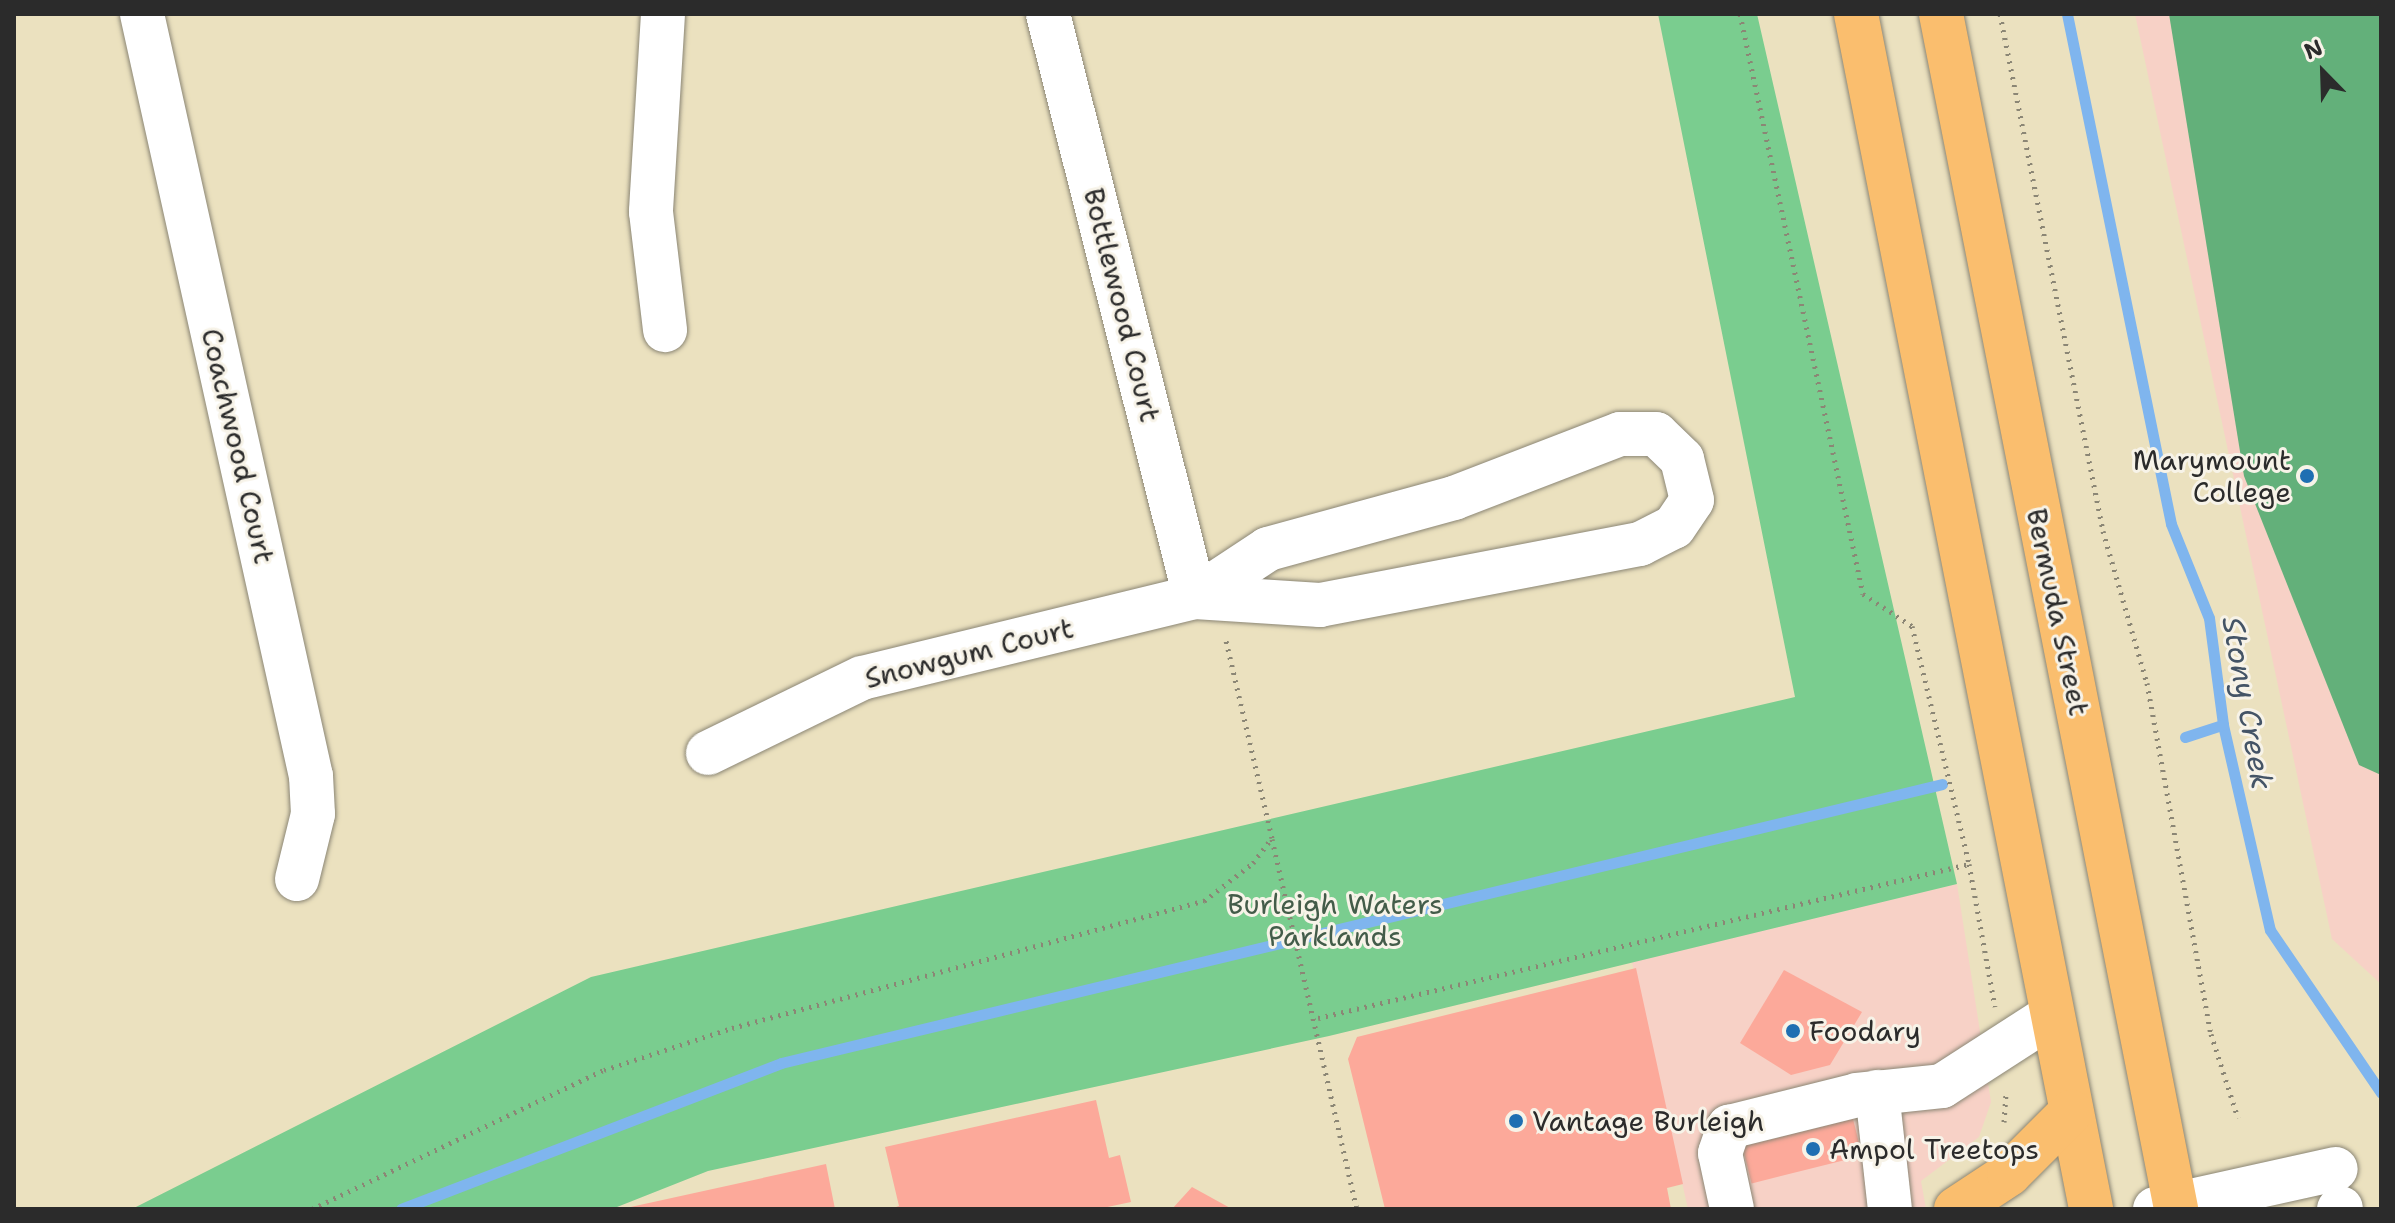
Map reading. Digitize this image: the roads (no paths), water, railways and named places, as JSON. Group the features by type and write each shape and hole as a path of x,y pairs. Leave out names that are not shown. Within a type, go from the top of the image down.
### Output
{"main road":[{"path":"1856,14 2091,1209"},
{"name":"Bermuda Street","path":"1941,14 2168,1207"},
{"path":"1956,1209 2009,1174 2071,1112"}],"street":[{"name":"Coachwood Court","path":"142,14 311,776 313,814 297,879"},
{"path":"663,14 651,212 665,330"},
{"name":"Bottlewood Court","path":"1048,14 1195,597"},
{"path":"1620,434 1656,434 1682,459 1692,500 1674,527 1640,544 1320,605 1195,597 1268,549 1454,498 1620,434"},
{"name":"Snowgum Court","path":"708,753 862,678 1195,597"},
{"path":"1732,1209 1720,1153 1729,1127 1877,1092 1942,1086 2052,1015"},
{"path":"1877,1092 1890,1209"},
{"path":"2168,1207 2339,1195"}],"waterway":[{"name":"Stony Creek","path":"2067,14 2171,524 2209,618 2223,725 2270,930 2381,1093"},
{"path":"2185,737 2223,725"},
{"path":"401,1209 781,1063 1942,784"}],"place":[{"name":"Marymount College","path":"2307,476"},
{"name":"Foodary","path":"1793,1031"},
{"name":"Vantage Burleigh","path":"1516,1121"},
{"name":"Ampol Treetops","path":"1813,1149"}],"park label":[{"name":"Burleigh Waters Parklands","path":"1335,920"}]}
